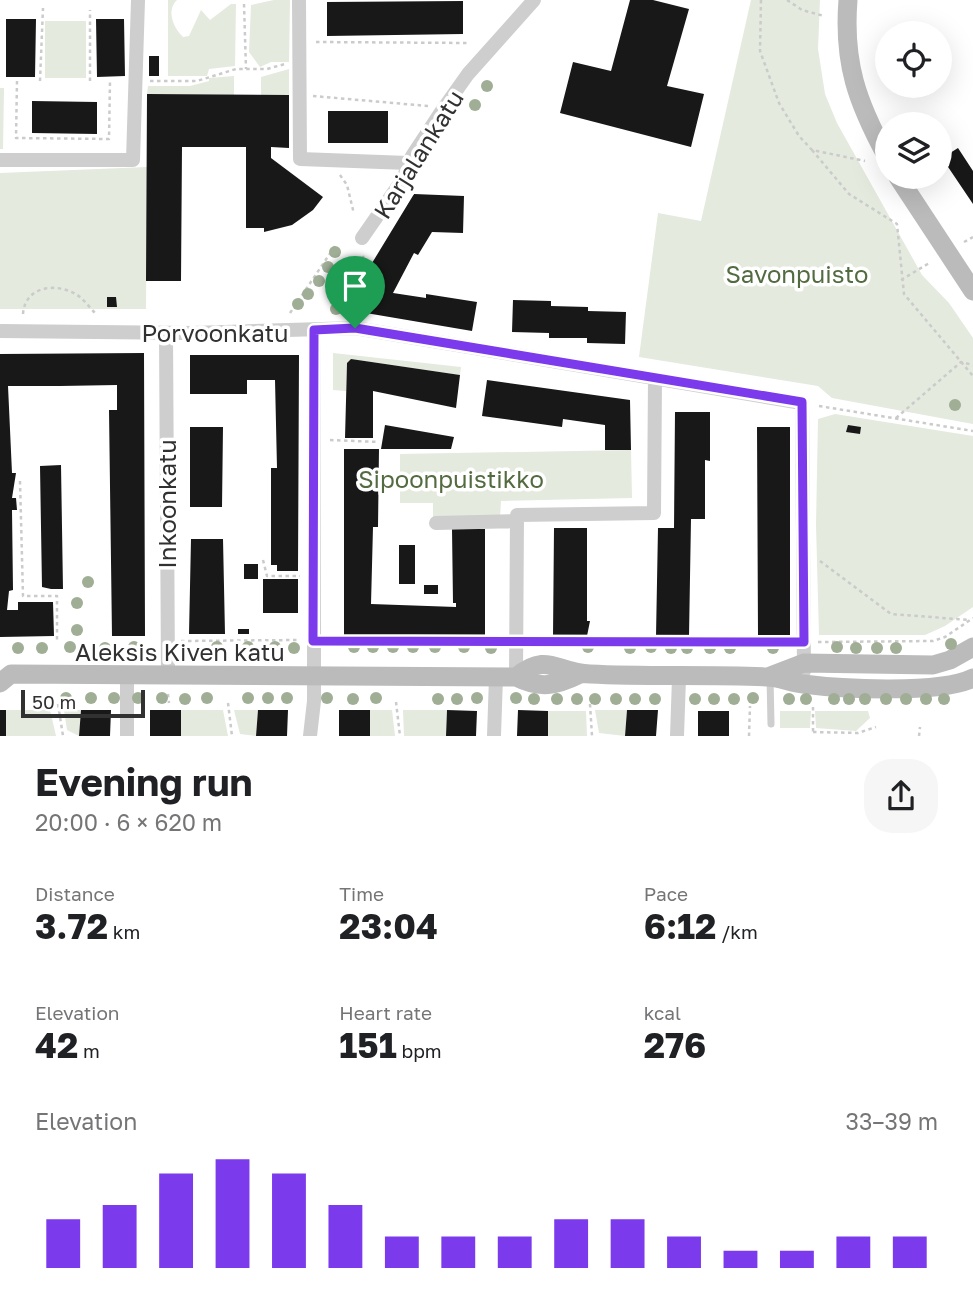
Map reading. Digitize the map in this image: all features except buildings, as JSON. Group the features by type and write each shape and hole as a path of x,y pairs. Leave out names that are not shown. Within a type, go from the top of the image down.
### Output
{"main road":[{"path":"848,0 845,37 847,62 864,112 875,134"},
{"path":"906,189 973,291"},
{"name":"Aleksis Kiven katu","path":"770,676 804,663 933,665 950,660 973,647"},
{"name":"Aleksis Kiven katu","path":"4,673 506,677 533,685 557,685 580,674 679,678 770,676 804,685 944,688 973,678"}],"street":[{"path":"0,160 133,160 138,0"},
{"path":"299,0 300,159 408,163"},
{"name":"Karjalankatu","path":"362,238 403,179 408,163 468,74 534,0"},
{"name":"Porvoonkatu","path":"0,331 166,332 355,328 802,402 803,548"},
{"path":"310,736 313,676 314,330"},
{"name":"Inkoonkatu","path":"166,332 168,676"},
{"path":"494,736 515,642 517,515 654,513 655,378"},
{"path":"436,523 517,521"},
{"path":"803,548 804,685"},
{"path":"127,676 127,736"},
{"path":"677,736 679,678"}],"lane":[{"path":"770,676 771,724"}],"path":[{"path":"761,0 758,32 769,79 779,103 811,150 849,194 897,224 904,294 973,376"},
{"path":"787,0 802,10 824,16"},
{"path":"244,4 246,69"},
{"path":"40,81 43,8"},
{"path":"90,10 90,81"},
{"path":"310,42 470,43"},
{"path":"137,81 197,81 246,69 268,69 279,65"},
{"path":"17,81 16,138 80,139 108,139 110,81"},
{"path":"310,96 425,105"},
{"path":"49,133 49,138"},
{"path":"80,133 80,139"},
{"path":"811,150 864,161"},
{"path":"334,169 347,185 354,214"},
{"name":"Karjalankatu","path":"355,328 366,265 362,254 362,238"},
{"path":"290,313 335,246"},
{"path":"901,280 908,276"},
{"path":"23,314 24,301 28,295 64,290 80,297 96,314"},
{"path":"961,362 973,365"},
{"path":"896,418 961,362"},
{"path":"818,406 973,431"},
{"path":"314,440 379,442"},
{"path":"20,481 23,596 57,596 57,641"},
{"path":"803,548 891,614 971,619"},
{"path":"263,560 267,576 313,575"},
{"path":"186,641 933,641 971,619"},
{"path":"397,702 400,736"},
{"path":"228,703 232,736"},
{"path":"58,704 63,736"},
{"path":"590,704 592,736"},
{"path":"749,736 750,706"},
{"path":"813,707 813,734 858,733 876,727"},
{"path":"919,736 920,727"}],"green space":[{"path":"168,0 177,0 171,14 176,29 183,37 189,36 201,10 210,20 231,4 236,4 235,66 209,69 207,76 168,76"},
{"path":"290,0 289,62 271,62 260,67 249,52 251,5"},
{"name":"Savonpuisto","path":"751,0 820,0 818,49 825,94 837,123 922,275 949,303 973,338 973,424 832,398 818,386 639,357 658,213 701,221"},
{"path":"45,21 86,21 86,78 45,78"},
{"path":"289,69 289,95 261,95 261,77"},
{"path":"234,76 234,95 147,94 148,86 190,86 209,81 209,78"},
{"path":"0,88 4,88 3,149 0,149"},
{"path":"147,167 146,309 0,309 0,173"},
{"path":"333,353 461,367 460,375 351,359 347,363 346,391 333,390"},
{"path":"835,414 973,436 973,607 945,626 925,635 819,635 816,525 818,419"},
{"name":"Sipoonpuistikko","path":"631,450 632,498 501,501 500,518 433,517 433,503 400,503 400,454"},
{"path":"6,710 50,710 56,736 6,736"},
{"path":"64,710 81,710 79,736 67,730"},
{"path":"181,710 223,710 228,736 181,736"},
{"path":"234,710 258,710 256,736 240,734"},
{"path":"370,710 392,710 395,736 370,736"},
{"path":"403,710 447,710 446,736 404,736"},
{"path":"595,710 627,710 625,736 599,733"},
{"path":"548,711 586,711 587,736 548,736"},
{"path":"780,711 811,711 810,728 780,728"},
{"path":"815,711 868,711 870,718 856,731 816,728"}],"route":[{"path":"355,328 802,402 804,642 313,641 314,330 355,328"}]}
